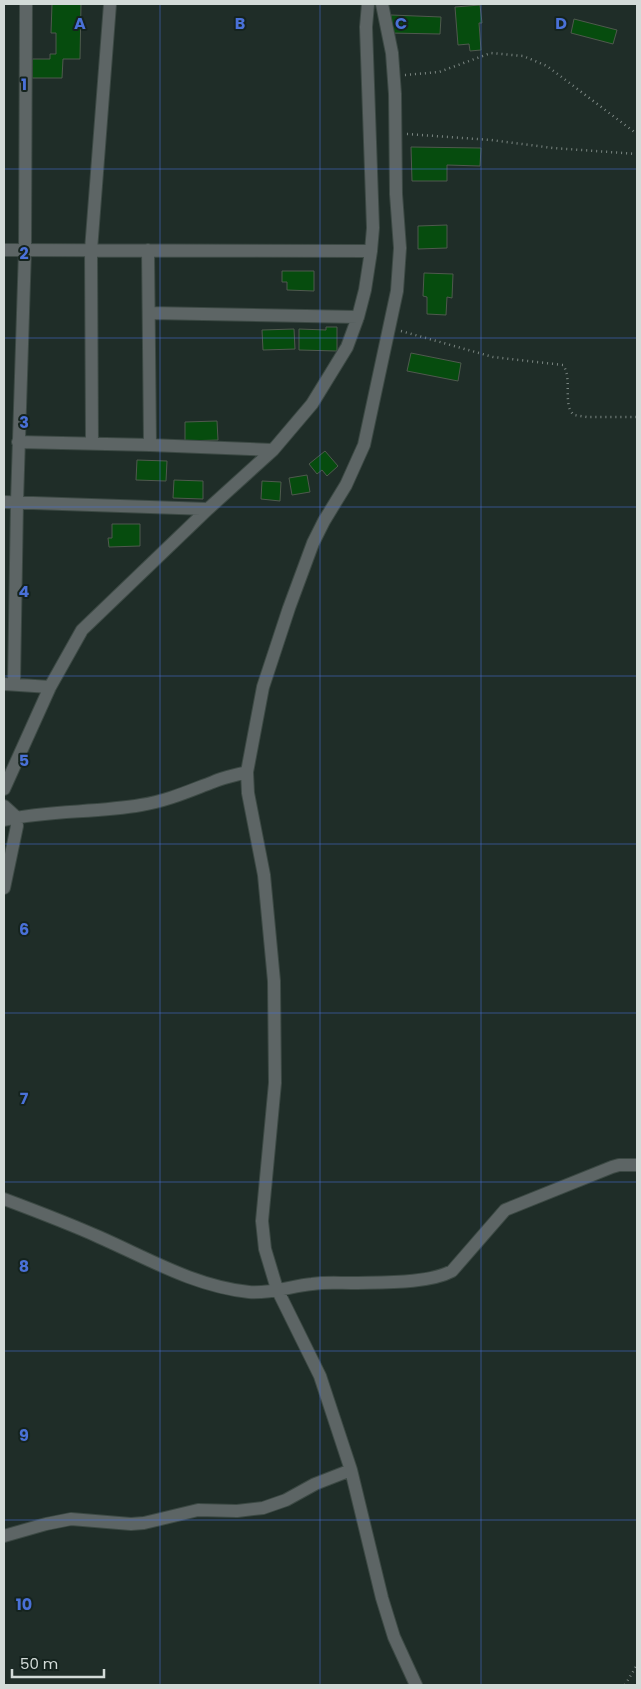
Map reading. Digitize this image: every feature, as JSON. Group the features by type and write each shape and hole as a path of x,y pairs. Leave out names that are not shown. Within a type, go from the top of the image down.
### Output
{"street":[{"path":"26,4 25,250 18,442 10,502 9,684 50,687"},
{"path":"92,444 91,250 110,4"},
{"path":"4,789 50,687 82,630 208,509 273,450 312,404 347,347 358,317 372,251 373,228 366,27 368,4"},
{"path":"382,4 392,52 394,76 400,267 397,291 364,445 346,485 312,544 289,608 263,687 247,772 248,793 264,875 274,982 275,1084 262,1221 265,1249 277,1289 320,1376 350,1470 382,1598 394,1637 416,1685"},
{"path":"4,250 372,251"},
{"path":"148,250 150,445"},
{"path":"150,313 358,317"},
{"path":"18,442 273,450"},
{"path":"10,502 208,509"},
{"path":"10,819 29,815 124,808 162,801 214,781 247,772"},
{"path":"4,806 16,829 4,888"},
{"path":"4,1199 100,1237 190,1279 222,1288 265,1292 315,1284 381,1282 428,1279 443,1276 452,1271 505,1210 612,1167 637,1165"},
{"path":"4,1536 71,1519 131,1524 144,1523 198,1510 237,1511 263,1508 286,1500 315,1484 350,1470"}],"path":[{"path":"394,76 439,72 491,53 523,56 547,66 637,134"},
{"path":"395,133 491,140 546,148 637,154"},
{"path":"390,328 493,357 563,365 567,371 569,407 574,415 587,417 637,417"},
{"path":"625,1685 637,1665"}],"building":[{"path":"52,4 81,4 80,59 63,59 62,78 32,78 32,59 50,59 50,54 56,54 56,33 51,33"},
{"path":"480,5 482,23 479,23 481,50 470,51 469,44 458,45 455,7"},
{"path":"391,15 441,17 440,34 390,33"},
{"path":"574,19 617,30 613,44 571,33"},
{"path":"411,147 481,148 480,166 447,165 447,181 412,181"},
{"path":"447,225 447,248 418,249 418,226"},
{"path":"282,271 314,271 314,291 287,290 287,282 282,282"},
{"path":"424,273 453,274 452,298 447,297 446,315 427,314 427,297 423,296"},
{"path":"326,327 337,327 337,351 299,350 299,329 326,330"},
{"path":"294,329 295,349 263,350 262,330"},
{"path":"411,353 461,363 458,381 407,371"},
{"path":"217,421 218,440 185,441 185,422"},
{"path":"325,451 338,466 327,476 322,470 317,474 309,464"},
{"path":"137,460 167,461 166,481 136,480"},
{"path":"307,475 310,492 292,495 289,478"},
{"path":"174,480 203,481 203,499 173,498"},
{"path":"262,481 281,482 280,501 261,499"},
{"path":"112,524 140,524 140,546 109,547 108,538 112,538"}]}
